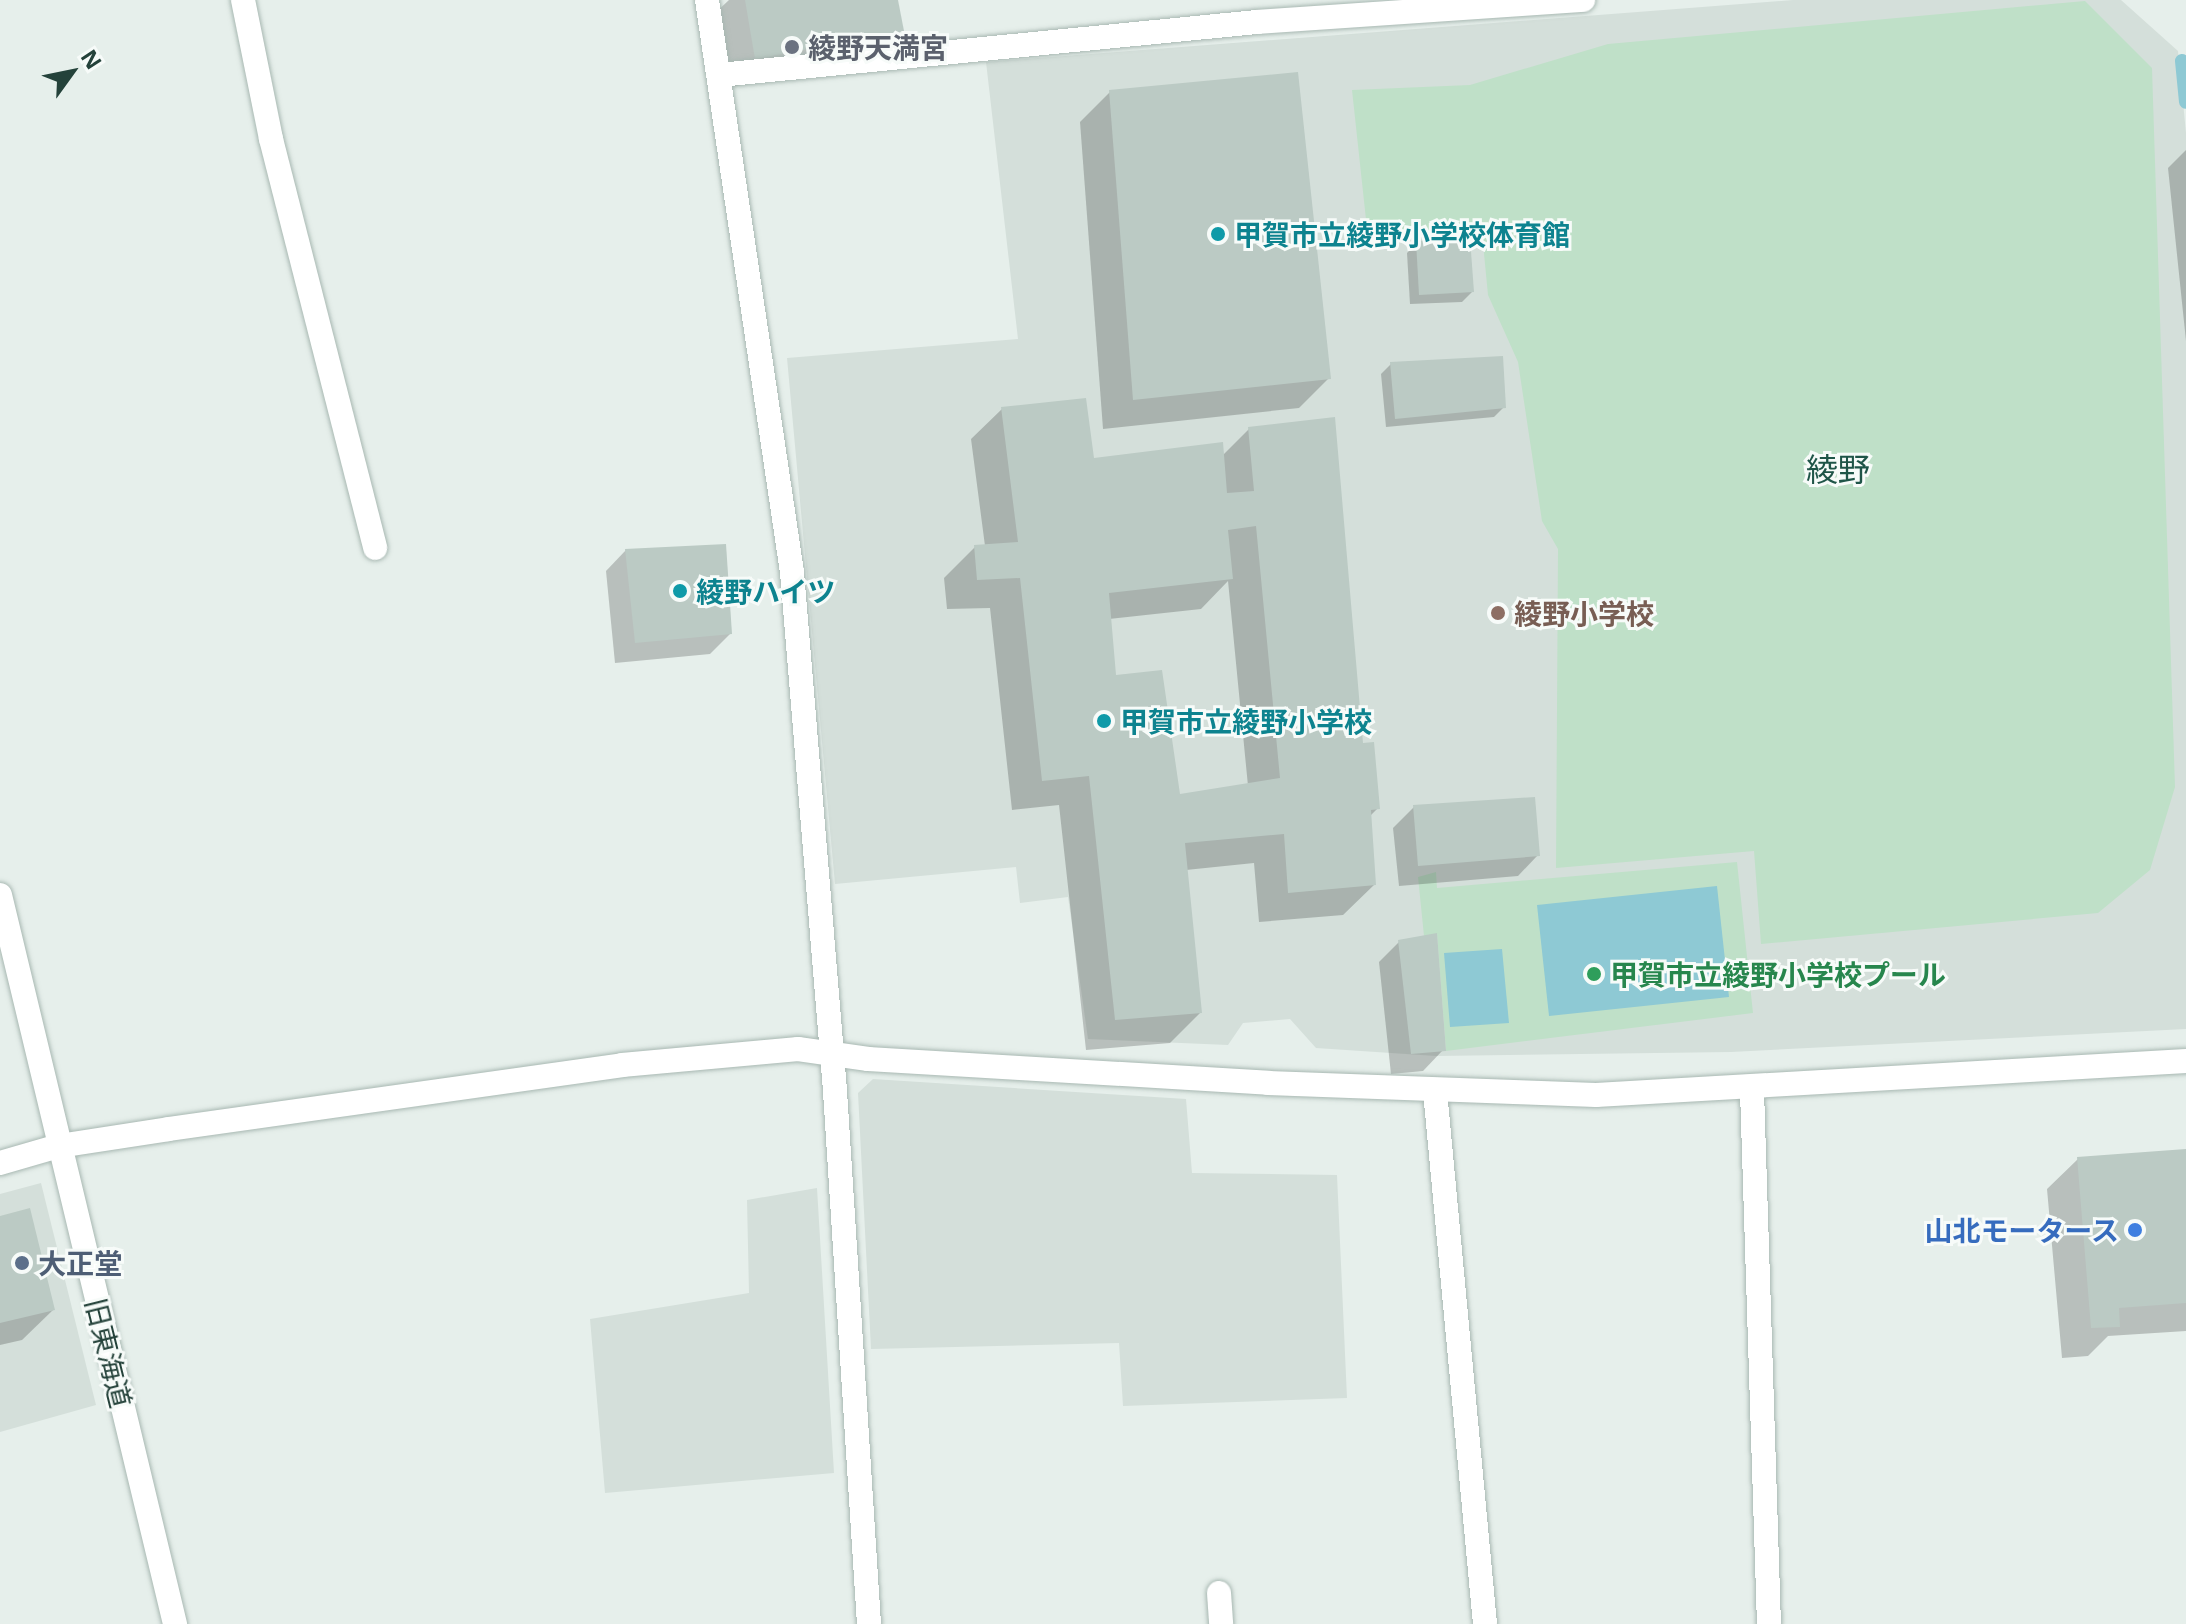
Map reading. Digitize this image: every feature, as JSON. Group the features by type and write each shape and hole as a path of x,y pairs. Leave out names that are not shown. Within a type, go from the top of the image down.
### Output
{"street":[{"path":"243,0 271,139 375,548"},
{"path":"707,0 786,517 832,1053 869,1624"},
{"path":"719,75 1257,22 1583,0"},
{"name":"旧東海道","path":"0,895 175,1624"},
{"path":"0,1163 59,1146 622,1065 798,1049 1435,1091 1596,1095 1752,1090 2186,1061"},
{"path":"1752,1090 1769,1624"},
{"path":"1435,1091 1485,1624"},
{"path":"1219,1593 1221,1624"}],"shaded area":[{"name":"綾野小学校","path":"1793,0 2121,0 2178,51 2186,133 2186,1029 1731,1052 1436,1056 1316,1048 1290,1019 1243,1023 1228,1045 1088,1039 1068,897 1020,903 1016,867 835,884 787,358 1018,339 986,62"},
{"path":"873,1079 1186,1099 1192,1173 1337,1175 1347,1398 1123,1406 1119,1343 871,1349 858,1093"},
{"path":"41,1183 96,1405 0,1432 0,1194"},
{"path":"817,1188 834,1473 605,1493 590,1319 749,1293 747,1200"}],"green space":[{"path":"2085,1 2152,68 2175,787 2150,870 2098,913 1761,944 1754,851 1556,868 1558,549 1542,521 1518,362 1488,295 1482,233 1368,238 1352,90 1470,85 1608,44"},
{"name":"甲賀市立綾野小学校プール","path":"1737,862 1753,1013 1446,1051 1437,934 1424,936 1418,877 1436,872 1437,888"}],"water":[{"path":"1717,886 1729,997 1549,1016 1537,905"},
{"path":"1502,949 1509,1023 1450,1027 1444,953"}],"building":[{"path":"745,0 898,0 904,31 755,59"},
{"name":"甲賀市立綾野小学校体育館","path":"1298,72 1331,379 1133,400 1109,90"},
{"path":"1470,238 1474,292 1419,295 1416,241"},
{"path":"1503,356 1506,408 1395,419 1390,362"},
{"name":"甲賀市立綾野小学校","path":"1086,398 1094,458 1223,442 1227,493 1254,491 1248,427 1335,417 1363,743 1374,742 1380,809 1371,810 1376,885 1288,893 1284,834 1185,843 1202,1013 1115,1020 1089,776 1042,781 1020,578 977,580 974,545 1018,542 1001,407","holes":["1256,526 1280,778 1180,794 1162,670 1116,675 1109,593 1233,579 1228,530"]},
{"name":"綾野ハイツ","path":"726,544 732,634 635,643 625,549"},
{"path":"1535,797 1540,856 1418,866 1413,805"},
{"path":"1437,933 1446,1051 1411,1054 1398,940"},
{"name":"山北モータース","path":"2186,1149 2186,1303 2119,1308 2120,1327 2091,1328 2077,1157"},
{"name":"大正堂","path":"30,1208 55,1310 0,1323 0,1216"}],"waterway":[{"path":"2182,61 2186,102"}],"place":[{"name":"綾野天満宮","path":"792,47"},
{"name":"甲賀市立綾野小学校体育館","path":"1218,234"},
{"name":"綾野ハイツ","path":"680,591"},
{"name":"綾野小学校","path":"1498,613"},
{"name":"甲賀市立綾野小学校","path":"1104,721"},
{"name":"甲賀市立綾野小学校プール","path":"1594,974"},
{"name":"山北モータース","path":"2135,1230"},
{"name":"大正堂","path":"22,1263"}],"district":[{"name":"綾野","path":"1838,469"}]}
